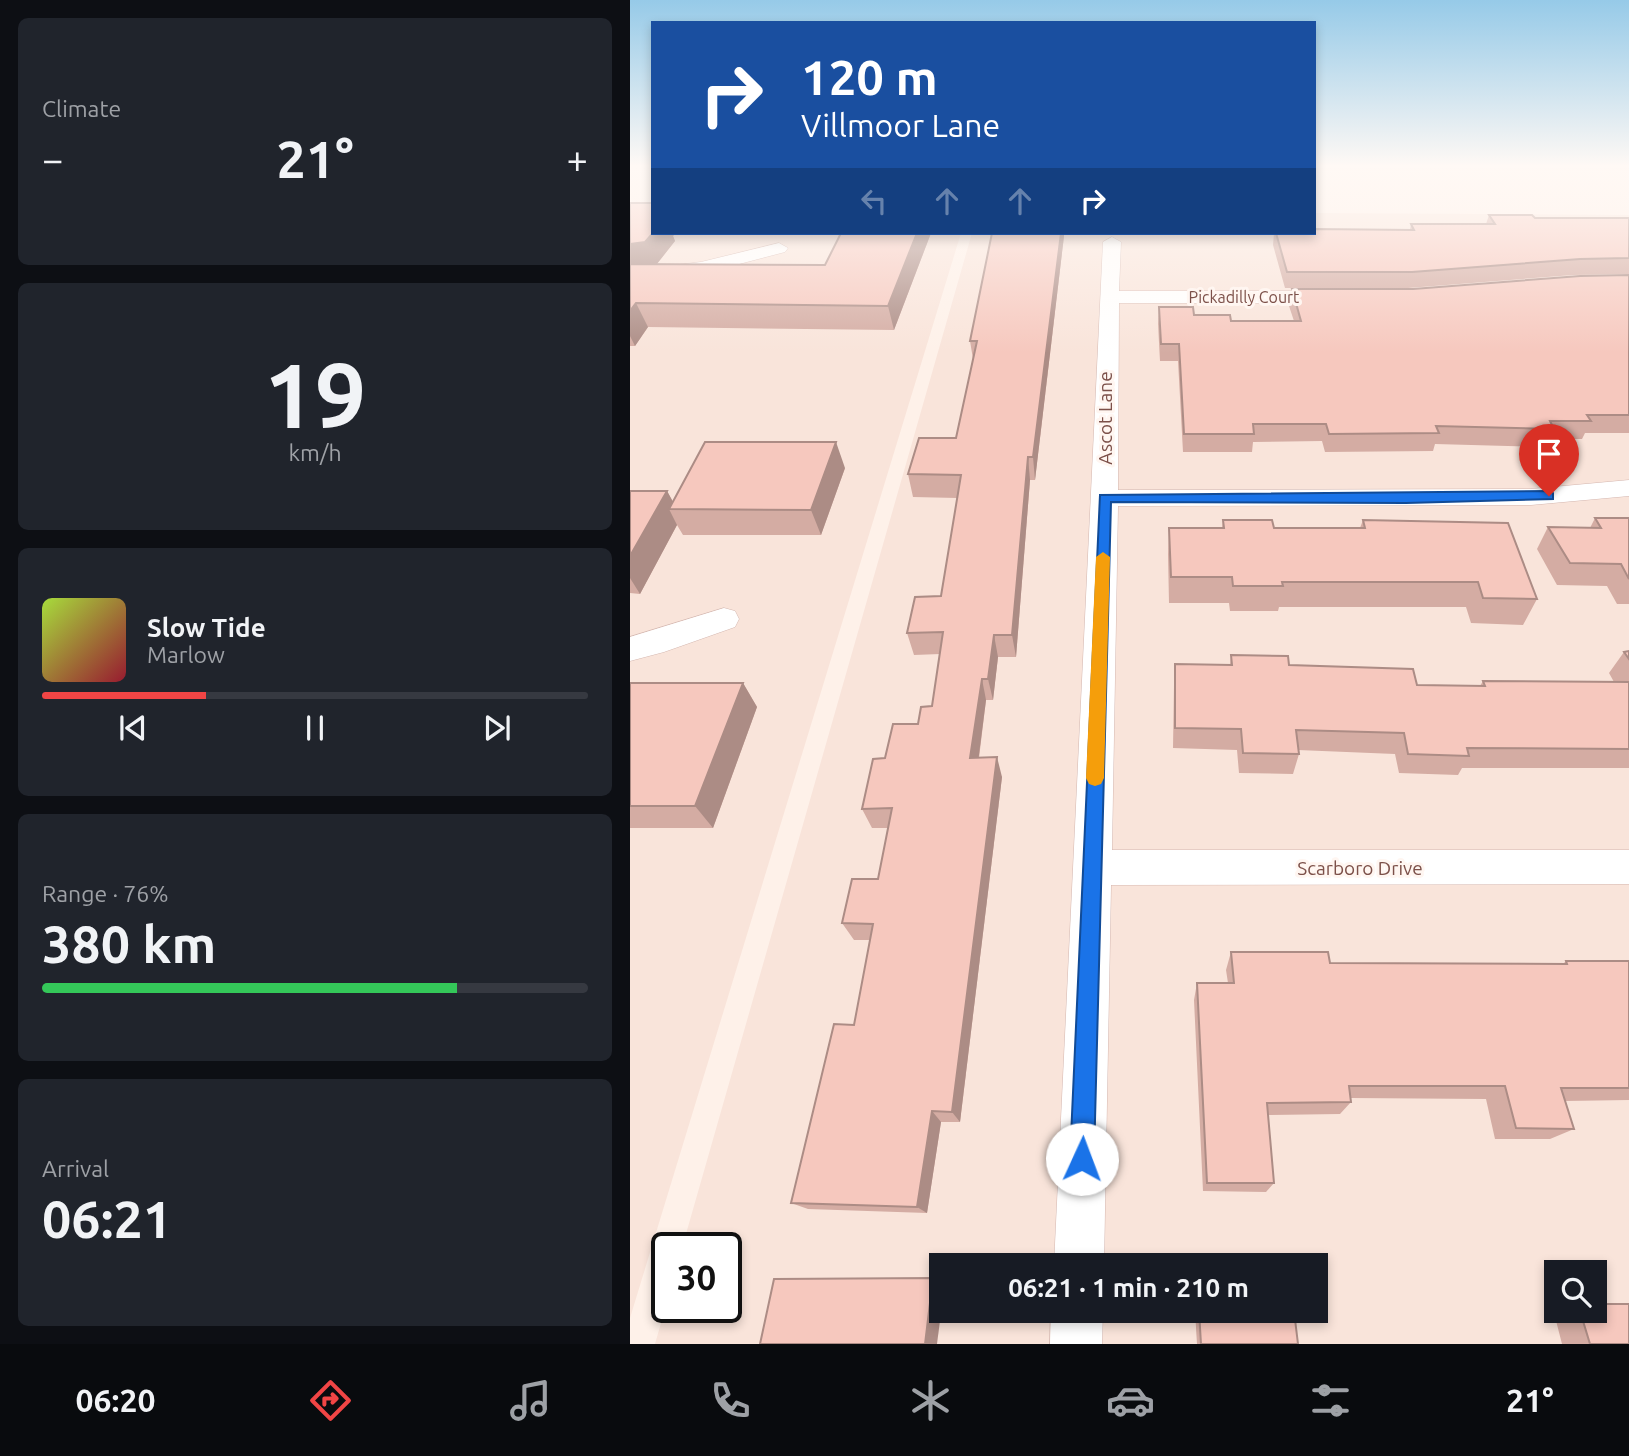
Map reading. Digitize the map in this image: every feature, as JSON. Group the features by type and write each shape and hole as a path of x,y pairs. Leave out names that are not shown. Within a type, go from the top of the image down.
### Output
{"street":[{"name":"Ascot Lane","path":"1079,1253 1112,242"},
{"path":"630,277 701,268 779,248"},
{"name":"Pickadilly Court","path":"1110,297 1354,297"},
{"path":"1105,498 1531,497 1629,488"},
{"path":"630,649 653,644 724,619"},
{"name":"Scarboro Drive","path":"1092,868 1629,867"},
{"path":"1076,1344 1077,1323"}],"shaded area":[{"path":"630,228 647,228 651,235 960,235 656,1232 651,1232 651,1249 630,1318"},
{"path":"1316,228 1629,228 1629,1344 655,1344 661,1323 742,1323 742,1232 687,1232 971,235 1316,235"}],"building":[{"path":"630,228 651,228 651,235 645,242 630,244"},
{"path":"1413,228 1629,228 1629,258 1580,259 1412,272 1287,272 1277,235 1316,235 1316,229 1414,230"},
{"path":"840,235 916,235 888,306 636,303 630,311 630,264 825,265"},
{"path":"992,235 1061,235 1033,457 1028,457 1012,635 994,635 988,679 982,679 970,758 997,757 952,1112 932,1111 917,1207 791,1203 834,1024 854,1025 873,924 842,923 852,879 878,879 892,808 862,809 873,759 885,758 893,724 918,724 921,707 932,706 943,632 907,633 915,597 941,596 961,475 908,474 919,438 956,438 977,341 970,341"},
{"path":"1629,275 1629,415 1587,415 1591,421 1550,421 1554,429 1436,426 1439,433 1329,434 1326,424 1253,424 1254,434 1184,434 1179,344 1161,344 1159,307 1193,307 1194,315 1230,315 1231,321 1301,321 1292,289 1413,289 1580,276"},
{"path":"705,442 836,442 811,510 669,509"},
{"path":"630,491 667,491 630,556"},
{"path":"1595,518 1629,518 1629,579 1621,564 1570,563 1548,527 1601,528"},
{"path":"1223,520 1272,520 1274,528 1365,528 1363,520 1508,523 1537,599 1483,598 1478,582 1282,582 1283,586 1233,586 1232,577 1171,577 1169,528 1224,528"},
{"path":"1231,655 1288,656 1289,665 1413,669 1417,685 1485,686 1483,681 1629,682 1629,749 1467,748 1469,756 1408,754 1404,733 1296,730 1299,754 1243,753 1241,729 1175,728 1175,664 1232,665"},
{"path":"630,683 743,683 695,806 630,806"},
{"path":"1231,952 1328,952 1330,963 1567,964 1566,961 1629,961 1629,1088 1561,1088 1574,1129 1516,1128 1505,1086 1349,1086 1351,1102 1267,1103 1274,1183 1207,1183 1197,983 1234,983"},
{"path":"929,1278 925,1344 760,1344 774,1279"},
{"path":"1607,1304 1629,1304 1629,1344 1590,1344 1584,1323 1607,1323"},
{"path":"1200,1323 1295,1323 1298,1344 1201,1344"}],"slow traffic":[{"path":"1095,778 1103,557"}],"route":[{"path":"1082,1159 1105,498 1406,499 1549,496"}]}
